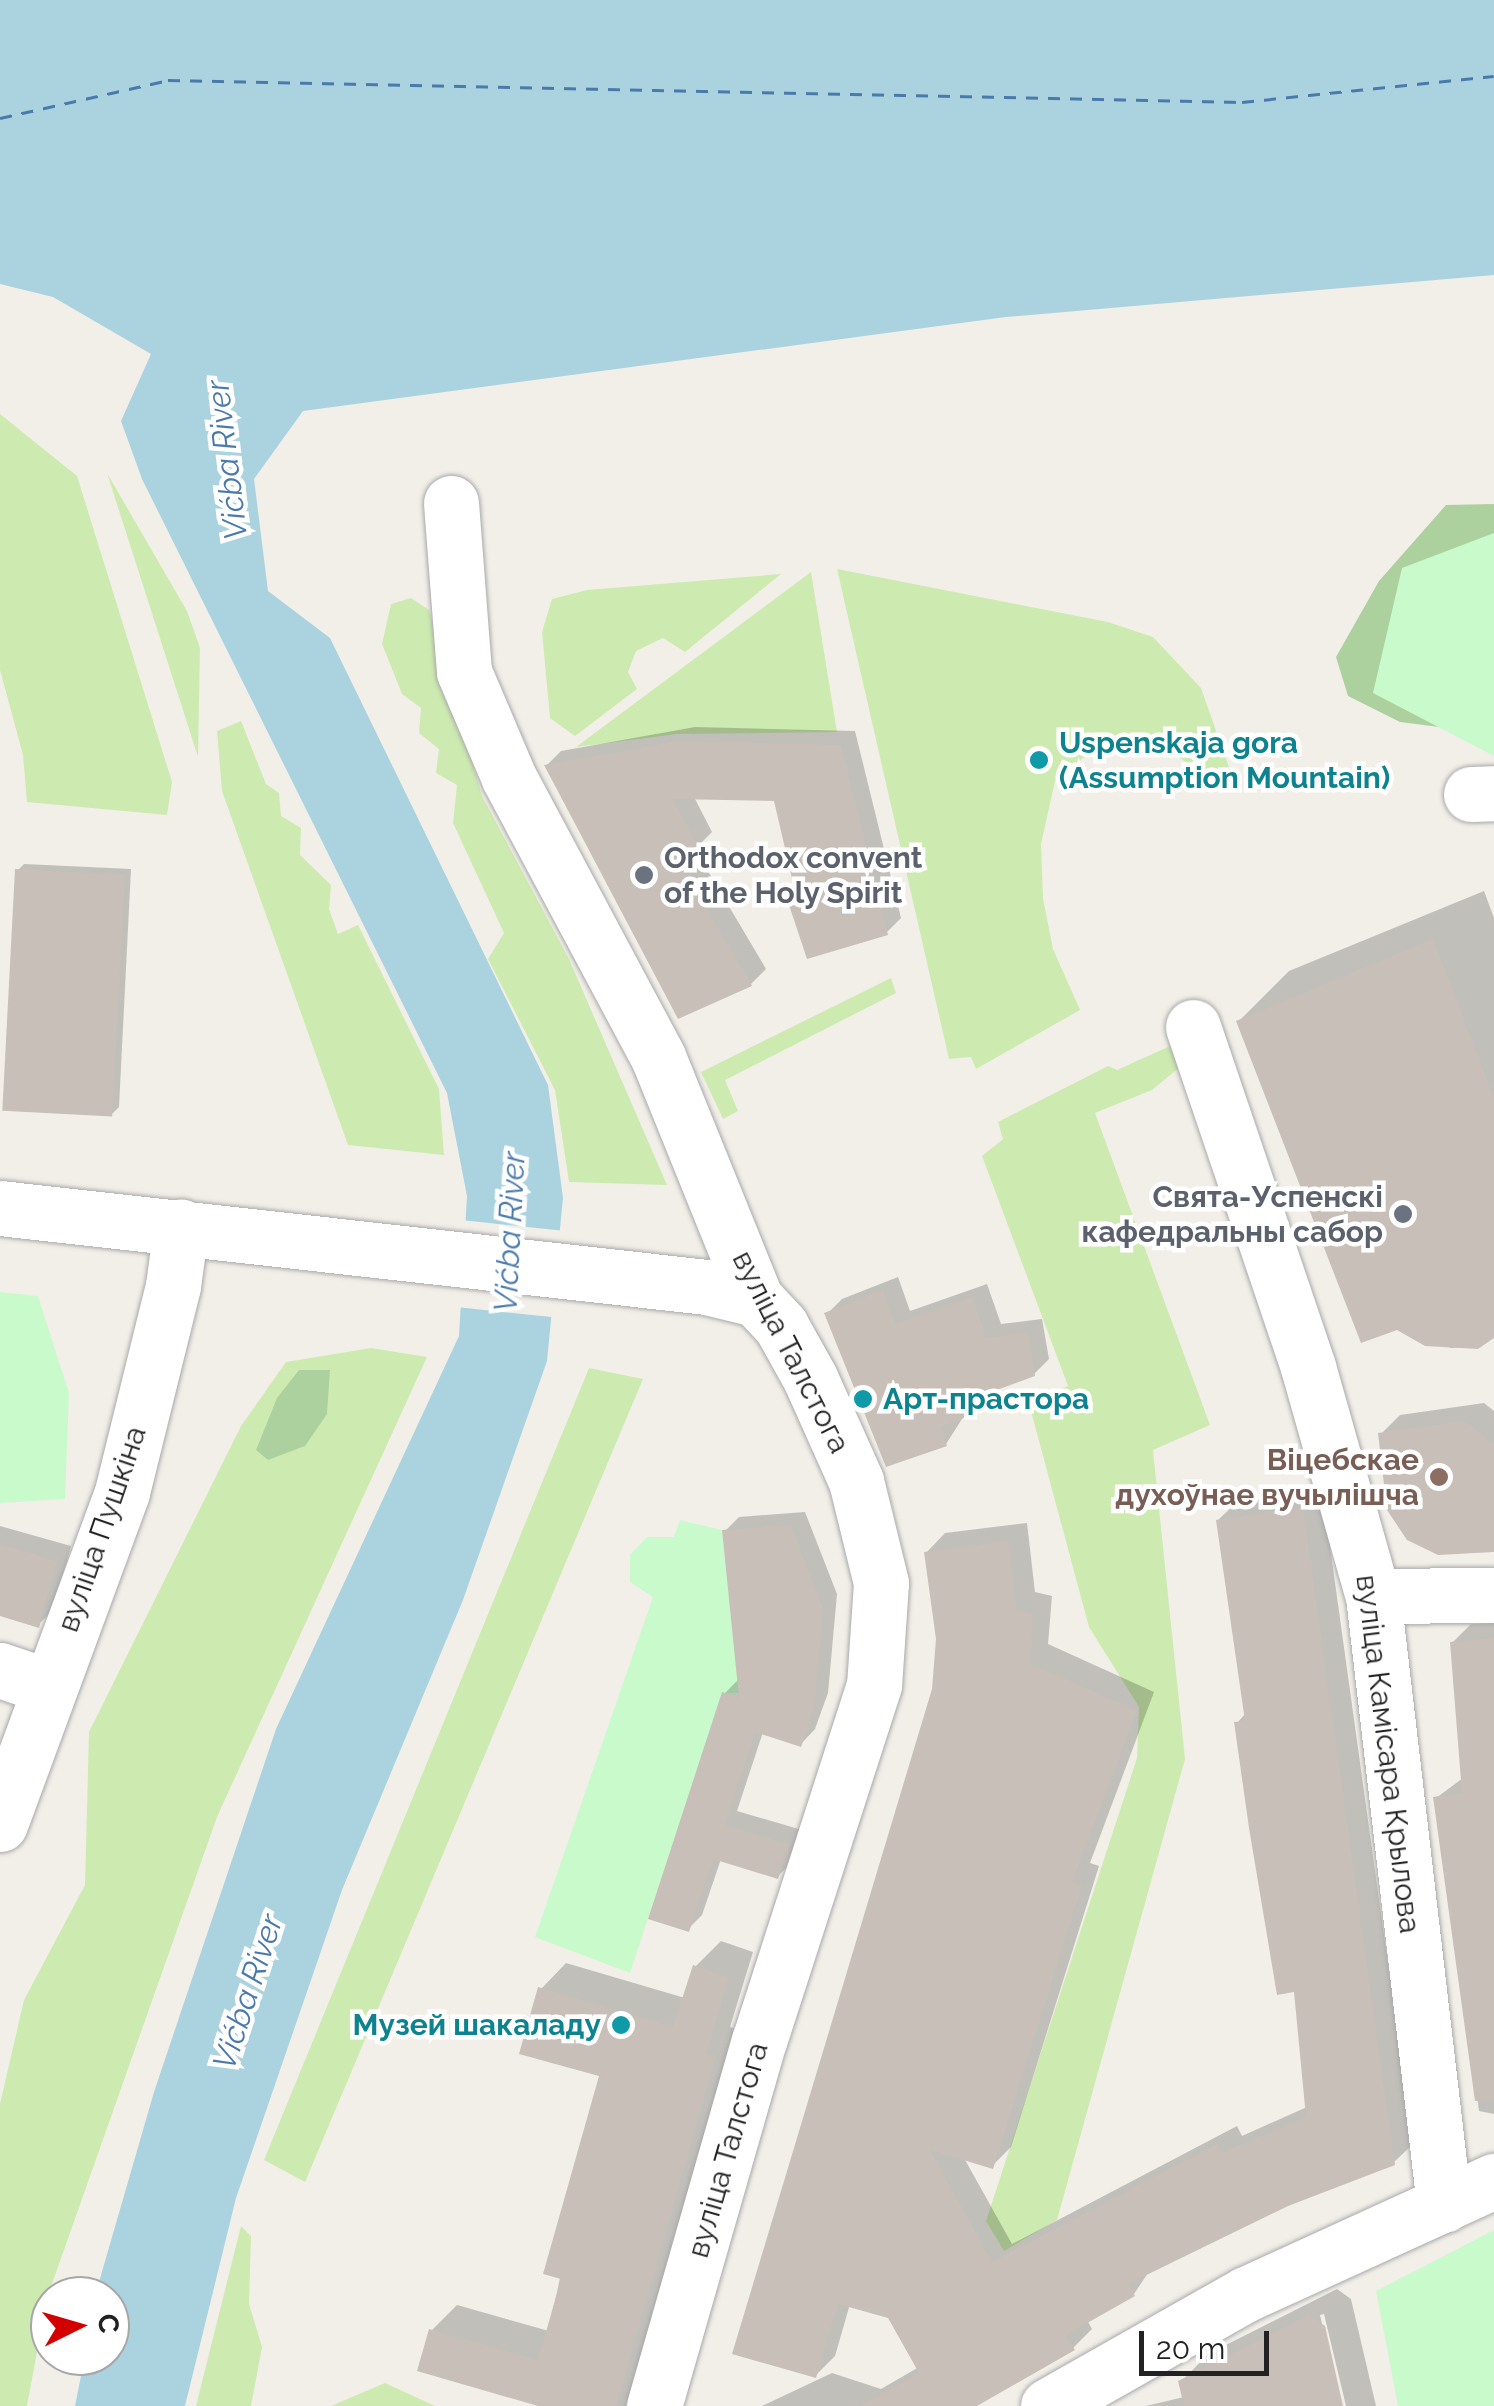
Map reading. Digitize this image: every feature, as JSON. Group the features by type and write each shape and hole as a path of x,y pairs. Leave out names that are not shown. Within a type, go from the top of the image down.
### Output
{"street":[{"name":"вуліца Талстога","path":"451,502 464,672 509,778 658,1058 731,1293 781,1326 810,1378 856,1481 880,1583 874,1685 764,2022 654,2406"},
{"name":"вуліца Камісара Крылова","path":"1193,1027 1308,1367 1372,1596 1444,2205"},
{"path":"0,1208 731,1293"},
{"name":"вуліца Пушкіна","path":"0,1824 24,1678 122,1492 173,1286 181,1227"},
{"path":"1372,1596 1494,1595"},
{"path":"1048,2406 1246,2294 1494,2181"}],"green space":[{"path":"0,414 77,476 172,782 167,815 27,802 23,755 0,670"},
{"path":"107,473 187,611 200,648 198,757"},
{"path":"1494,504 1494,734 1400,722 1348,696 1336,657 1379,581 1446,505"},
{"path":"1494,533 1494,756 1373,693 1402,568"},
{"path":"837,569 1108,622 1153,637 1201,688 1231,773 1223,787 1162,746 1129,745 1083,758 1055,781 1041,844 1043,898 1053,949 1080,1010 976,1069 971,1057 949,1059"},
{"path":"811,572 837,732 677,734 576,747"},
{"path":"781,574 685,652 663,638 636,651 628,672 637,689 575,736 550,718 542,632 552,599 587,590"},
{"path":"411,598 429,610 482,796 569,959 667,1185 569,1182 555,1090 488,959 504,933 453,823 457,785 436,773 439,749 419,733 421,708 402,694 382,644 391,604"},
{"path":"241,721 266,784 279,793 281,816 301,828 300,855 331,885 329,909 338,934 358,925 439,1089 444,1155 348,1145 222,791 217,731"},
{"path":"891,978 896,993 725,1080 738,1111 723,1119 701,1072"},
{"path":"1170,1046 1180,1067 1152,1090 1095,1113 1210,1425 1153,1450 1185,1759 1057,2220 1004,2251 986,2221 1137,1758 1139,1707 1089,1627 1028,1400 1068,1386 982,1156 1003,1139 998,1122 1108,1066 1117,1070"},
{"path":"0,1292 38,1296 69,1393 65,1499 0,1503"},
{"path":"371,1348 427,1357 217,1817 55,2276 30,2276 33,2376 27,2406 0,2406 0,2104 24,2000 85,1885 89,1732 241,1426 286,1362"},
{"path":"589,1368 643,1379 305,2182 264,2160"},
{"path":"299,1370 330,1370 327,1414 305,1446 268,1460 256,1450 277,1398"},
{"path":"680,1520 722,1530 739,1693 722,1693 630,1973 535,1937 653,1597 630,1582 630,1555 647,1537 674,1537"},
{"path":"241,2226 251,2236 249,2304 262,2347 251,2406 196,2406"},
{"path":"1494,2230 1494,2406 1398,2406 1376,2291"},
{"path":"385,2383 435,2406 331,2406"}],"water":[{"name":"Vićba River","path":"0,0 1494,0 1494,275 1006,317 303,411 254,479 268,591 330,638 548,1085 563,1198 547,1361 463,1600 342,1890 236,2198 185,2406 75,2406 81,2376 130,2376 130,2276 101,2276 154,2092 276,1729 459,1336 467,1196 447,1093 142,479 121,421 151,354 53,297 0,284"}],"pier":[{"path":"461,1220 565,1231 556,1317 452,1307"}],"building":[{"name":"Orthodox convent of the Holy Spirit","path":"678,741 841,745 888,935 807,959 784,890 794,887 774,801 673,799 699,849 680,864 752,986 678,1019 544,765"},
{"path":"15,869 125,875 112,1116 2,1111"},
{"name":"Свята-Успенскі кафедральны сабор","path":"1433,939 1494,1098 1494,1338 1478,1349 1425,1346 1397,1330 1361,1343 1236,1021"},
{"path":"883,1290 895,1324 972,1297 986,1338 1028,1332 1035,1376 961,1403 966,1417 940,1427 947,1446 886,1467 824,1313"},
{"name":"Віцебскае духоўнае вучылішча","path":"1464,1421 1494,1444 1494,1552 1438,1555 1407,1540 1387,1510 1378,1433"},
{"path":"1303,1507 1395,2165 1288,2206 1128,2284 1135,2296 1066,2335 1075,2350 977,2406 861,2406 919,2373 888,2318 838,2304 816,2378 732,2354 932,1689 936,1639 924,1552 1009,1541 1016,1610 1033,1615 1030,1663 1137,1711 1072,1882 1082,1885 993,2169 930,2150 992,2262 1217,2144 1222,2153 1306,2117 1294,1992 1277,1995 1249,1828 1234,1722 1245,1721 1216,1520"},
{"path":"791,1525 823,1609 814,1709 801,1747 755,1732 725,1825 790,1844 778,1879 713,1859 689,1932 648,1919 722,1692 739,1698 722,1530"},
{"path":"0,1544 57,1561 39,1628 0,1616"},
{"path":"1494,1638 1494,2100 1475,2101 1433,1797 1462,1793 1450,1642"},
{"path":"693,1965 729,1978 706,2053 716,2056 616,2406 538,2406 417,2371 429,2329 538,2360 561,2279 543,2274 599,2076 519,2054 538,1987 673,2027"},
{"path":"1309,2315 1325,2326 1343,2406 1184,2406 1178,2381"}],"ferry route":[{"path":"0,118 168,80 1242,102 1494,76"}],"place":[{"name":"Uspenskaja gora (Assumption Mountain)","path":"1039,760"},
{"name":"Orthodox convent of the Holy Spirit","path":"644,875"},
{"name":"Свята-Успенскі кафедральны сабор","path":"1403,1214"},
{"name":"Арт-прастора","path":"863,1399"},
{"name":"Віцебскае духоўнае вучылішча","path":"1439,1477"},
{"name":"Музей шакаладу","path":"621,2025"}]}
